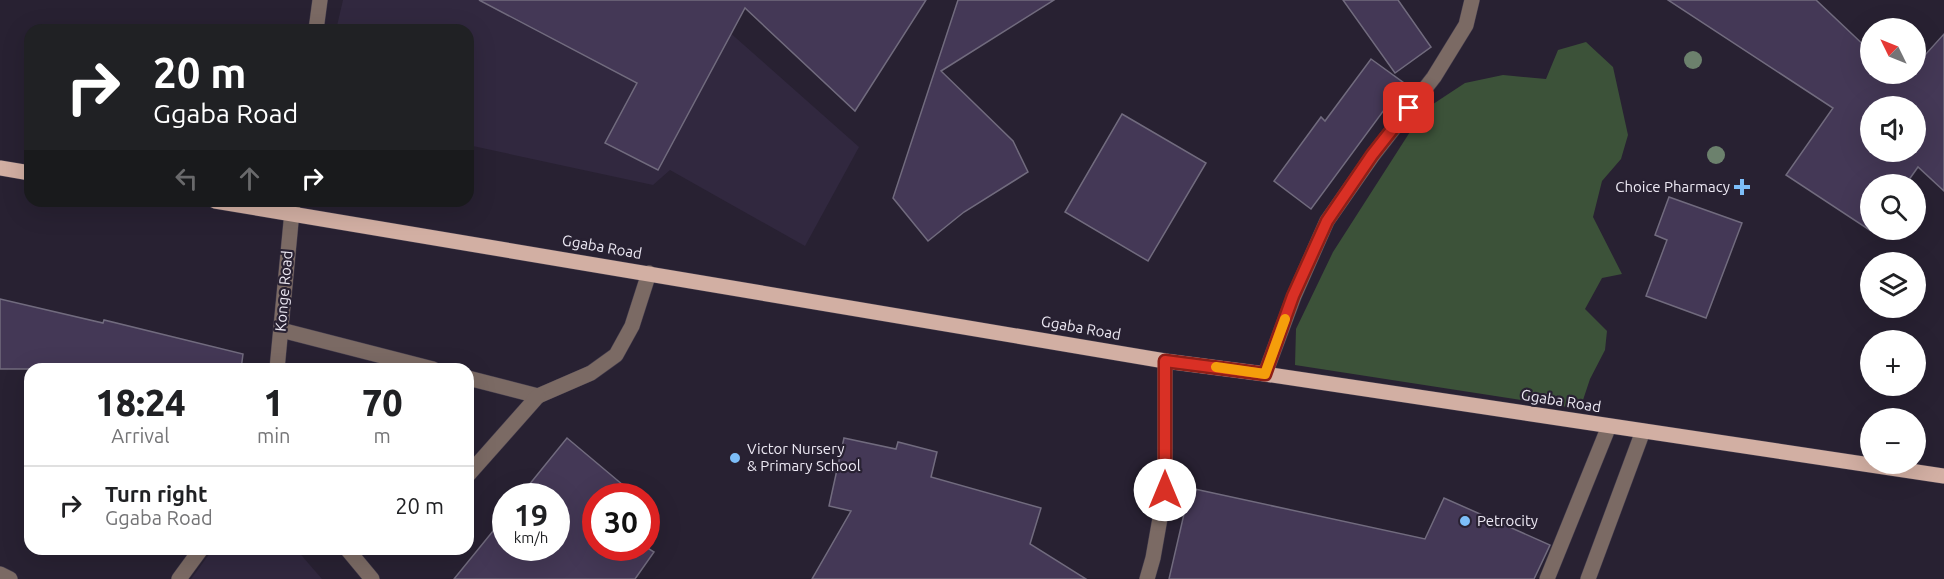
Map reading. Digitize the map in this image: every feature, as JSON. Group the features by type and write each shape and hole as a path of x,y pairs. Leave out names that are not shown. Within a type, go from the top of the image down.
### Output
{"main road":[{"path":"0,168 24,172"},
{"name":"Ggaba Road","path":"292,207 649,273 1165,361 1944,476"}],"street":[{"path":"317,24 320,0"},
{"path":"1265,374 1293,296 1327,221 1372,155 1434,77 1466,25 1472,0"},
{"name":"Konge Road","path":"278,363 292,207"},
{"path":"474,468 538,396 591,373 616,355 632,326 649,273"},
{"path":"281,330 410,363"},
{"path":"1147,579 1165,490 1165,361"},
{"path":"474,380 538,396"},
{"path":"1547,579 1608,426"},
{"path":"1588,579 1643,431"},
{"path":"179,579 197,555"},
{"path":"352,555 372,579"},
{"path":"0,574 10,579"}],"shaded area":[{"path":"343,0 693,0 859,147 805,246 670,170 653,185 474,146 474,24 337,24"},
{"path":"209,555 301,555 322,579 191,579"}],"green space":[{"path":"1586,42 1613,67 1628,135 1621,159 1602,181 1593,217 1622,274 1602,278 1585,309 1607,331 1605,350 1590,379 1580,409 1295,365 1296,329 1333,252 1424,110 1465,83 1503,75 1546,79 1558,50"}],"building":[{"path":"479,0 926,0 855,111 745,8 658,170 605,143 637,83"},
{"path":"958,0 1054,0 941,71 1013,141 1028,172 964,212 928,241 893,198"},
{"path":"1343,0 1398,0 1431,47 1395,73"},
{"path":"1668,0 1816,0 1860,42 1860,84 1926,84 1926,54 1944,34 1944,191 1918,167 1913,174 1860,174 1860,224 1786,175 1833,108"},
{"path":"1371,59 1404,83 1311,209 1274,181 1321,117 1325,121"},
{"path":"1122,114 1206,163 1148,261 1065,212"},
{"path":"1669,197 1742,223 1706,318 1646,296 1667,240 1655,235"},
{"path":"0,299 103,323 104,320 243,354 242,363 24,363 24,369 0,369"},
{"path":"567,438 621,483 582,483 582,561 648,561 635,579 454,579 492,532 492,561 570,561 570,483 531,483"},
{"path":"844,438 896,449 898,442 937,452 931,477 1041,508 1030,544 1086,579 812,579 851,511 829,506"},
{"path":"1190,488 1425,539 1444,498 1550,545 1534,579 1169,579"}],"slow traffic":[{"path":"1216,367 1265,374 1285,319"}],"place":[{"name":"Choice Pharmacy","path":"1742,187"},
{"name":"Victor Nursery & Primary School","path":"735,458"},
{"name":"Petrocity","path":"1465,521"}],"route":[{"path":"1165,490 1165,361 1265,374 1293,296 1327,221 1372,155 1409,108"}]}
